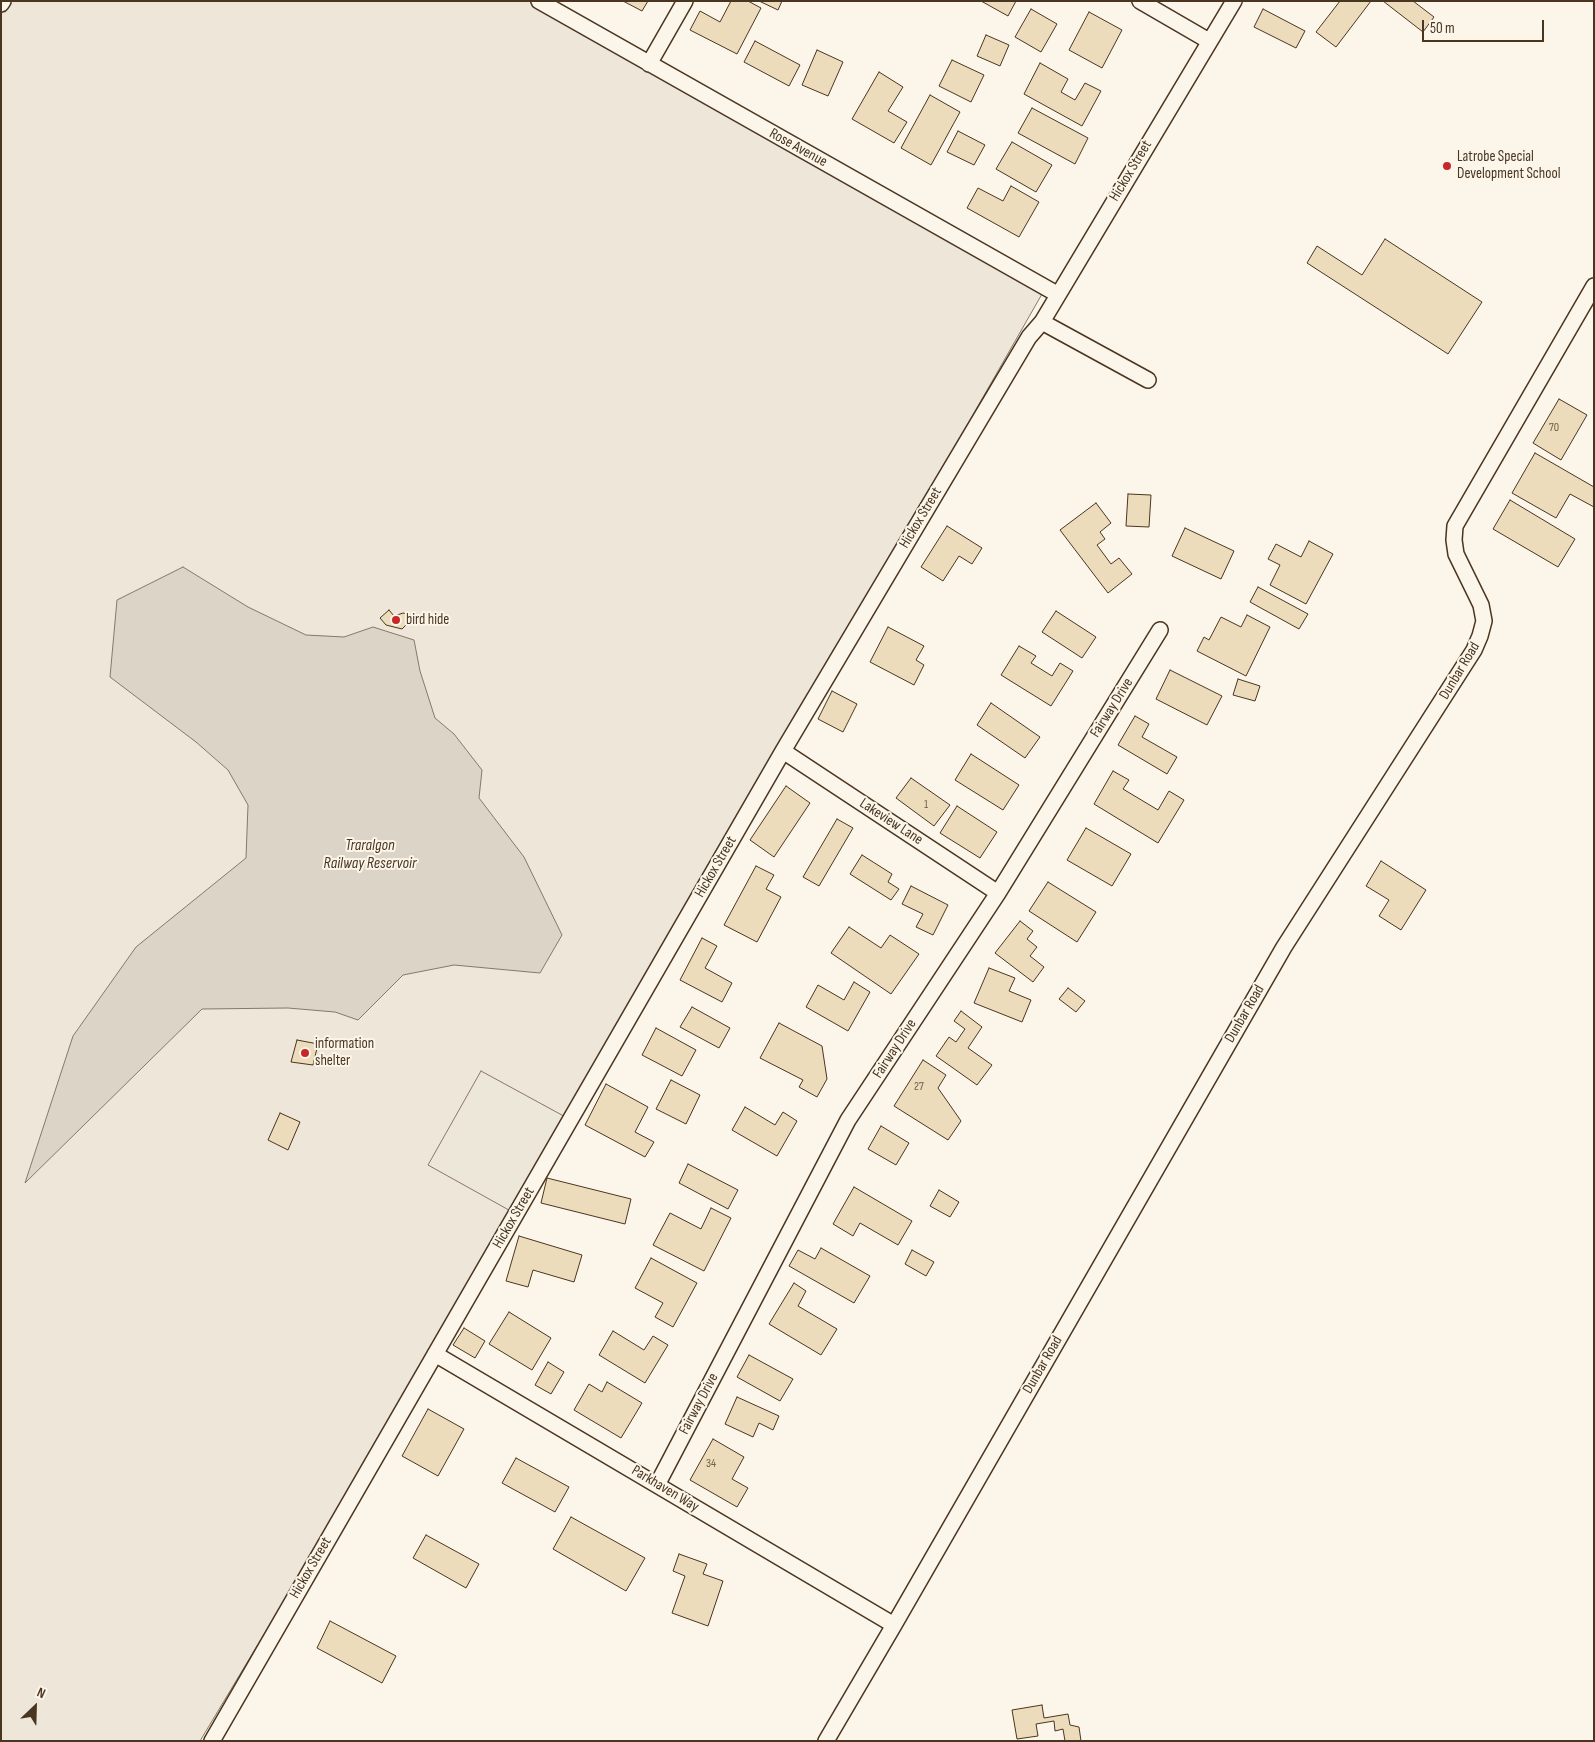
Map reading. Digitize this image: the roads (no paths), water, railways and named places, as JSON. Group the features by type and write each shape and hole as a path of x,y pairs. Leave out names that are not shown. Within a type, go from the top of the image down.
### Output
{"street":[{"name":"Rose Avenue","path":"539,1 1057,294"},
{"path":"649,64 685,1"},
{"path":"1140,1 1209,41"},
{"name":"Hickox Street","path":"212,1741 783,751 1029,337 1042,322 1234,1"},
{"name":"Dunbar Road","path":"826,1741 1284,947 1474,650 1484,621 1481,605 1456,554 1455,526 1594,286"},
{"path":"1042,322 1148,380"},
{"name":"Fairway Drive","path":"657,1485 848,1120 998,893 1160,630"},
{"name":"Lakeview Lane","path":"783,751 998,893"},
{"name":"Parkhaven Way","path":"435,1354 894,1625"}],"water":[{"name":"Traralgon Railway Reservoir","path":"183,567 248,607 306,635 344,637 373,627 414,640 420,671 435,718 454,734 482,770 479,798 524,857 562,935 540,973 454,965 403,975 358,1020 335,1012 288,1008 202,1009 25,1183 73,1036 136,947 246,858 248,805 228,770 196,742 110,677 117,600"}],"place":[{"name":"Latrobe Special Development School","path":"1447,166"},
{"name":"bird hide","path":"396,620"},
{"name":"information shelter","path":"305,1053"}]}
